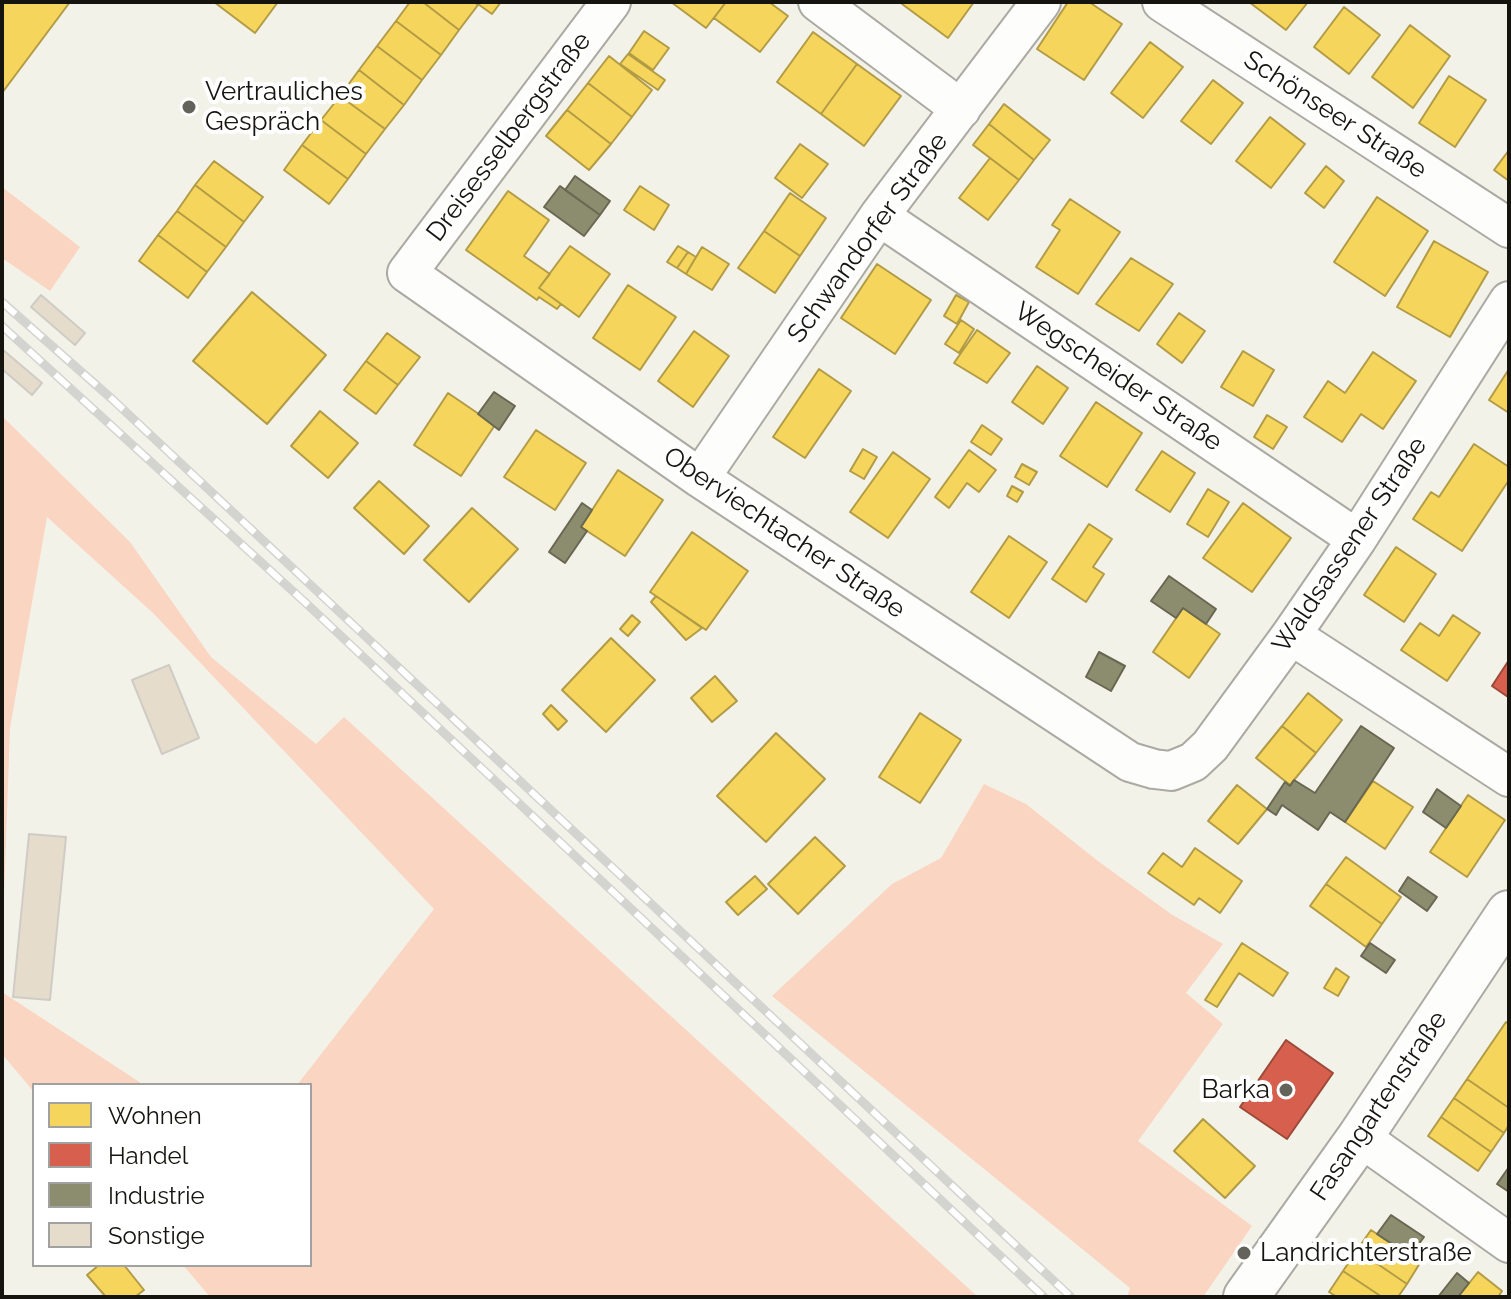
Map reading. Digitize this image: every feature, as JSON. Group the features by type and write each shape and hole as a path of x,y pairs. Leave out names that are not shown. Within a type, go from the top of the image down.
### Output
{"street":[{"name":"Dreisesselbergstraße","path":"407,273 611,2"},
{"path":"818,2 961,109"},
{"name":"Schwandorfer Straße","path":"700,478 879,216 1041,2"},
{"name":"Schönseer Straße","path":"1162,2 1509,228"},
{"name":"Wegscheider Straße","path":"879,216 1357,539"},
{"name":"Oberviechtacher Straße","path":"407,273 700,478 1130,762 1171,771"},
{"name":"Waldsassener Straße","path":"1171,771 1193,762 1210,746 1291,635 1357,539 1509,301"},
{"path":"1291,635 1509,777"},
{"name":"Fasangartenstraße","path":"1246,1297 1360,1137 1509,913"},
{"path":"1360,1137 1509,1243"}],"shaded area":[{"path":"2,187 80,247 50,291 2,258"},
{"path":"2,416 130,542 211,657 316,744 344,717 978,1297 210,1297 185,1267 312,1267 312,1083 299,1083 434,909 153,613 47,517 10,728 2,954"},
{"path":"984,784 1026,804 1171,914 1223,944 1186,993 1223,1024 1138,1141 1252,1226 1203,1297 1127,1297 1130,1288 772,996 892,884 941,858"},
{"path":"2,992 141,1083 32,1083 32,1090 2,1054"}],"building: Wohnen":[{"path":"2,2 70,2 2,93"},
{"path":"214,2 278,2 255,33"},
{"path":"410,2 423,2 459,30 441,55 396,21"},
{"path":"423,2 474,2 478,5 459,30"},
{"path":"475,2 501,2 492,14"},
{"path":"671,2 726,2 706,28"},
{"path":"726,2 769,2 788,16 760,52 714,18"},
{"path":"974,2 948,38 902,4"},
{"path":"1068,2 1089,2 1122,24 1084,80 1037,49"},
{"path":"1249,2 1308,2 1286,30"},
{"path":"1344,7 1380,35 1349,74 1314,47"},
{"path":"396,21 441,55 422,80 377,46"},
{"path":"1410,25 1450,56 1413,108 1372,77"},
{"path":"644,31 669,48 653,70 629,53"},
{"path":"813,32 857,64 821,114 777,82"},
{"path":"1150,42 1183,67 1143,118 1111,93"},
{"path":"377,46 422,80 404,105 359,70"},
{"path":"628,54 665,80 658,90 620,64"},
{"path":"609,56 652,90 632,117 588,83"},
{"path":"857,64 901,96 864,146 821,114"},
{"path":"359,70 404,105 385,129 340,96"},
{"path":"1449,76 1486,100 1455,147 1419,123"},
{"path":"1213,80 1243,103 1211,144 1181,121"},
{"path":"588,83 632,117 611,144 567,110"},
{"path":"340,96 385,129 366,154 321,120"},
{"path":"1004,104 1050,140 1034,160 989,124"},
{"path":"567,110 611,144 589,170 546,136"},
{"path":"1270,117 1305,144 1271,188 1236,161"},
{"path":"321,120 366,154 348,179 302,145"},
{"path":"989,124 1034,160 1019,180 973,145"},
{"path":"800,144 828,164 802,198 775,178"},
{"path":"302,145 348,179 329,204 284,170"},
{"path":"1509,150 1509,181 1494,170"},
{"path":"990,158 1019,180 988,220 959,198"},
{"path":"214,161 263,197 244,222 195,185"},
{"path":"1326,166 1344,181 1324,208 1305,193"},
{"path":"195,185 244,222 226,247 177,211"},
{"path":"640,186 669,205 654,230 624,210"},
{"path":"508,191 549,220 524,256 550,274 539,288 561,304 557,309 539,297 537,300 466,250"},
{"path":"790,193 826,218 800,256 764,231"},
{"path":"1377,197 1428,231 1385,296 1334,262"},
{"path":"1070,199 1120,232 1078,294 1036,267 1060,230 1052,225"},
{"path":"177,211 226,247 207,272 158,235"},
{"path":"764,231 800,256 775,293 738,268"},
{"path":"158,235 207,272 188,298 139,261"},
{"path":"1434,241 1488,272 1450,337 1397,307"},
{"path":"570,246 610,274 579,317 539,288"},
{"path":"678,246 688,252 677,268 667,262"},
{"path":"702,247 729,264 712,290 686,274"},
{"path":"688,252 696,257 686,274 677,268"},
{"path":"1131,258 1173,284 1139,331 1096,304"},
{"path":"877,264 931,300 895,354 841,318"},
{"path":"628,285 676,317 640,370 593,338"},
{"path":"252,292 326,355 267,424 193,361"},
{"path":"956,295 969,302 957,324 944,316"},
{"path":"1179,313 1205,331 1182,363 1157,344"},
{"path":"961,320 974,329 959,353 945,344"},
{"path":"977,330 1010,353 987,383 954,363"},
{"path":"694,331 729,356 693,407 658,381"},
{"path":"387,333 420,357 398,385 366,361"},
{"path":"1243,351 1274,370 1253,406 1221,387"},
{"path":"1373,352 1416,381 1383,429 1361,414 1342,442 1304,417 1328,381 1345,393"},
{"path":"366,361 398,385 376,414 344,390"},
{"path":"1037,366 1068,388 1043,424 1012,402"},
{"path":"819,369 851,391 805,458 773,437"},
{"path":"1509,369 1509,413 1489,400"},
{"path":"448,393 495,425 461,476 414,445"},
{"path":"1096,402 1142,433 1107,487 1060,456"},
{"path":"320,411 358,443 328,478 291,446"},
{"path":"1267,415 1287,427 1273,449 1254,437"},
{"path":"982,425 1002,439 991,455 971,442"},
{"path":"536,430 586,463 555,510 504,477"},
{"path":"1474,444 1509,467 1509,480 1462,551 1413,519 1431,492 1439,497"},
{"path":"863,449 877,457 864,479 850,471"},
{"path":"969,450 996,470 979,492 967,483 949,508 935,497"},
{"path":"1162,451 1195,473 1170,512 1136,490"},
{"path":"893,452 930,479 888,538 850,512"},
{"path":"1022,464 1037,472 1029,485 1015,477"},
{"path":"618,470 663,500 625,556 581,527"},
{"path":"379,481 429,526 404,554 354,508"},
{"path":"1012,486 1023,492 1017,502 1007,496"},
{"path":"1208,489 1229,502 1208,537 1187,524"},
{"path":"1243,503 1291,538 1252,592 1203,558"},
{"path":"472,508 518,549 469,602 424,560"},
{"path":"1089,524 1112,539 1093,567 1104,574 1086,602 1052,579"},
{"path":"692,532 748,571 706,630 650,592"},
{"path":"1009,536 1047,562 1009,618 971,592"},
{"path":"1396,547 1436,574 1404,622 1364,595"},
{"path":"656,596 702,628 686,640 651,602"},
{"path":"1183,608 1220,634 1189,678 1153,652"},
{"path":"632,615 640,622 628,636 620,629"},
{"path":"1453,615 1480,633 1447,681 1401,650 1420,623 1439,636"},
{"path":"611,638 655,680 606,732 562,690"},
{"path":"715,676 737,701 712,722 691,698"},
{"path":"1308,693 1342,720 1316,753 1282,726"},
{"path":"551,705 567,721 558,730 543,714"},
{"path":"920,713 961,740 920,803 879,777"},
{"path":"1282,726 1316,753 1290,785 1256,758"},
{"path":"776,733 825,779 766,842 717,796"},
{"path":"1373,781 1413,807 1385,849 1345,822"},
{"path":"1237,785 1267,809 1238,844 1208,821"},
{"path":"1468,795 1505,820 1467,877 1430,852"},
{"path":"815,837 845,866 798,914 768,884"},
{"path":"1195,848 1242,881 1220,913 1199,898 1194,905 1148,873 1163,853 1182,867"},
{"path":"1346,857 1401,897 1382,924 1326,884"},
{"path":"755,876 767,889 738,915 726,902"},
{"path":"1326,884 1382,924 1366,947 1310,906"},
{"path":"1242,943 1288,973 1273,996 1239,973 1217,1007 1205,1000"},
{"path":"1336,968 1349,977 1338,996 1324,988"},
{"path":"1506,1022 1509,1024 1509,1108 1467,1079"},
{"path":"1467,1079 1509,1108 1509,1125 1504,1133 1454,1098"},
{"path":"1454,1098 1504,1133 1491,1152 1441,1117"},
{"path":"1441,1117 1491,1152 1478,1171 1428,1136"},
{"path":"1203,1119 1255,1166 1225,1198 1174,1151"},
{"path":"1371,1230 1420,1263 1407,1284 1357,1250"},
{"path":"1357,1250 1407,1284 1398,1297 1382,1297 1343,1271"},
{"path":"97,1267 126,1267 144,1290 135,1297 106,1297 87,1275"},
{"path":"1343,1271 1382,1297 1337,1297 1329,1292"},
{"path":"1478,1272 1502,1291 1498,1297 1458,1297"}],"building: Handel":[{"path":"1509,660 1509,695 1508,697 1492,686"},
{"name":"Barka","path":"1286,1040 1333,1073 1287,1139 1240,1107"}],"building: Industrie":[{"path":"575,176 610,201 600,215 565,190"},
{"path":"560,186 600,215 584,236 544,207"},
{"path":"494,392 515,406 499,430 478,414"},
{"path":"582,503 592,510 581,527 587,531 565,563 549,552"},
{"path":"1169,576 1216,609 1206,624 1183,608 1176,618 1151,601"},
{"path":"1099,652 1125,666 1111,691 1086,677"},
{"path":"1361,726 1394,748 1345,822 1330,812 1318,830 1282,805 1276,815 1267,809 1285,782 1290,786 1294,780 1315,793"},
{"path":"1437,789 1461,806 1446,828 1423,812"},
{"path":"1408,877 1437,897 1427,911 1399,891"},
{"path":"1370,943 1395,960 1386,973 1361,956"},
{"path":"1509,1167 1509,1192 1497,1184"},
{"path":"1391,1215 1424,1237 1410,1256 1377,1234"},
{"path":"1457,1273 1469,1283 1458,1297 1438,1297"}],"building: Sonstige":[{"path":"41,295 85,333 75,345 31,307"},
{"path":"2,349 42,383 32,395 2,369"},
{"path":"169,665 199,738 162,754 132,680"},
{"path":"29,834 66,837 50,1000 13,997"}],"railway":[{"path":"2,302 112,399 1071,1297"},
{"path":"2,326 308,605 1044,1297"}],"place":[{"name":"Vertrauliches Gespräch","path":"189,107"},
{"name":"Barka","path":"1286,1090"},
{"name":"Landrichterstraße","path":"1244,1253"}]}
